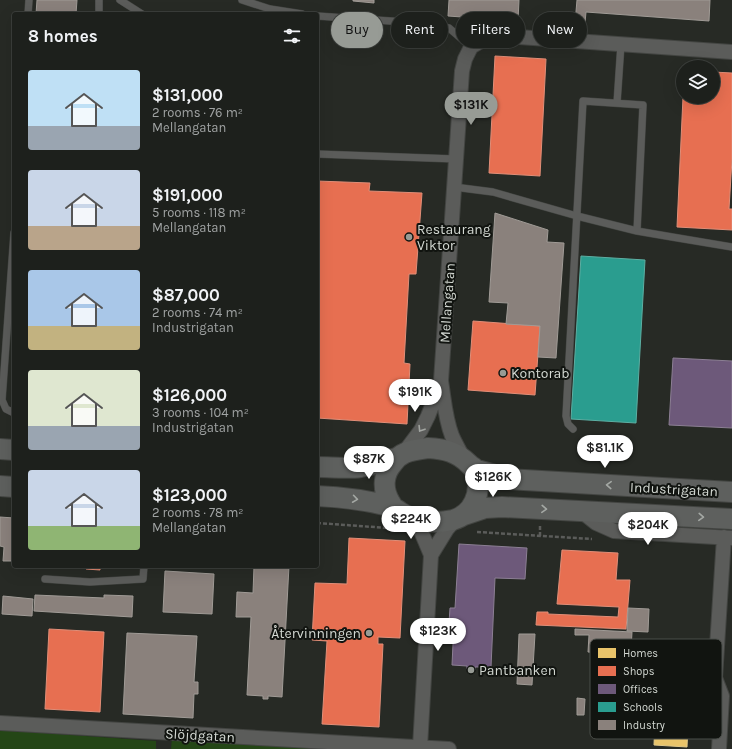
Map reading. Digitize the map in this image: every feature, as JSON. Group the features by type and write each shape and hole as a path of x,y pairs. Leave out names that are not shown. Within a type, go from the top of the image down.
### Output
{"main road":[{"path":"319,467 361,467 400,456 412,450 435,448 452,452 469,463 478,481 477,496 474,506 460,517 435,522 420,521 400,511 368,501 352,498 319,496"},
{"path":"0,449 12,450"},
{"path":"400,456 388,468 384,487 386,496 400,511"},
{"name":"Industrigatan","path":"469,463 509,479 732,492"},
{"path":"0,486 12,487"},
{"name":"Industrigatan","path":"460,517 485,508 502,507 732,519"}],"street":[{"path":"525,37 732,52"},
{"name":"Mellangatan","path":"469,463 452,437 446,417 441,381 462,71 465,58 470,48"},
{"name":"Mellangatan","path":"400,456 421,430 441,381"},
{"path":"581,510 596,523 614,531 728,538 719,639"},
{"path":"400,511 420,529 430,555 420,747"},
{"path":"430,555 447,529 460,517"},
{"name":"Slöjdgatan","path":"0,723 449,749"},
{"path":"719,749 720,739"}],"lane":[{"path":"28,12 29,0"},
{"path":"99,0 99,12"},
{"path":"120,0 139,12"},
{"path":"242,0 270,9 289,12"},
{"path":"319,16 404,22 449,28 456,34"},
{"path":"617,103 621,44"},
{"path":"573,429 568,424 566,416 583,101 643,105 637,231"},
{"path":"319,154 456,159"},
{"path":"454,187 493,192 577,216 637,231 732,247"},
{"path":"12,261 2,400 6,408 12,412"},
{"path":"44,579 90,582 143,579 144,568"}],"green space":[{"path":"0,730 156,741 156,749 0,749"},
{"path":"172,738 361,749 171,749"}],"building: Homes":[{"path":"654,739 687,739 687,747 654,745"}],"building: Shops":[{"path":"495,56 546,59 540,176 489,173"},
{"path":"720,72 732,73 732,159 729,209 732,209 732,230 677,227 683,104 720,104"},
{"path":"319,181 370,183 369,191 422,193 416,274 409,274 404,363 410,364 407,424 319,418"},
{"name":"Kontorab","path":"473,321 540,326 535,395 468,390"},
{"path":"349,538 405,541 400,638 378,637 378,644 383,644 379,727 322,724 327,641 312,640 315,583 347,584"},
{"path":"562,550 618,553 616,580 630,580 626,629 536,625 537,612 548,612 548,614 618,617 619,607 557,604"},
{"path":"100,568 100,570 86,569"},
{"path":"49,629 104,632 100,712 45,709"}],"building: Offices":[{"path":"673,358 732,361 732,428 669,425"},
{"path":"459,544 527,548 525,579 495,578 491,667 475,667 475,670 471,670 467,669 467,666 452,665 454,623 449,623 450,608 455,608"}],"building: Schools":[{"path":"581,256 645,260 636,423 571,419"}],"building: Industry":[{"path":"37,0 77,0 76,12 36,12"},
{"path":"374,0 374,3 353,1"},
{"path":"449,0 519,0 518,12 456,12 456,17 448,16"},
{"path":"577,0 710,0 709,21 576,12"},
{"path":"495,213 548,230 547,242 564,243 556,358 538,357 540,326 506,324 508,303 489,302"},
{"path":"0,517 12,518 12,561 3,561 4,547 0,546"},
{"path":"254,568 289,568 282,697 268,696 268,699 263,699 263,696 247,695 251,617 236,617 237,592 253,593"},
{"path":"165,571 214,574 212,614 163,612"},
{"path":"35,595 104,598 104,595 133,596 132,617 34,611"},
{"path":"3,596 33,599 32,616 2,614"},
{"path":"628,608 649,609 648,632 627,631"},
{"path":"575,629 632,632 632,639 590,639 590,652 588,652 589,635 575,635"},
{"path":"127,633 197,636 194,682 198,682 198,694 194,694 193,718 123,714"},
{"path":"519,634 535,634 532,685 517,684"},
{"path":"577,698 585,699 584,715 577,715"}],"place":[{"name":"Restaurang Viktor","path":"409,237"},
{"name":"Kontorab","path":"503,373"},
{"name":"Återvinningen","path":"369,633"},
{"name":"Pantbanken","path":"471,670"}]}
